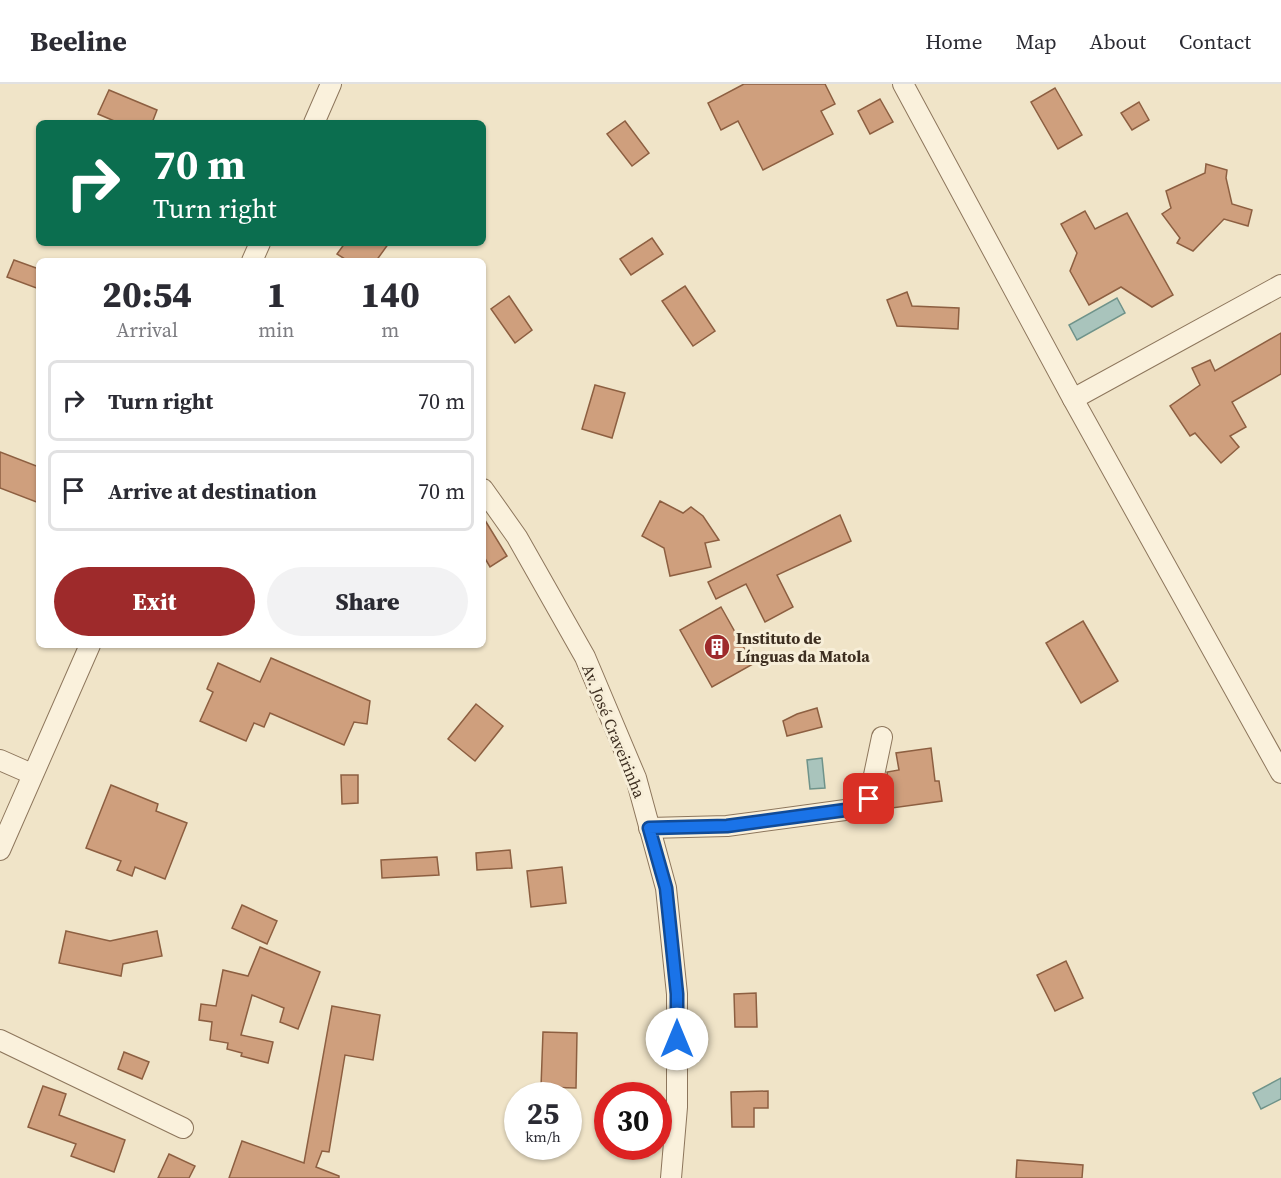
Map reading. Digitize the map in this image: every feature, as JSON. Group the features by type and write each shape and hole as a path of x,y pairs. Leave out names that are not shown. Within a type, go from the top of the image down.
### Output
{"street":[{"path":"315,120 332,84"},
{"path":"903,84 1073,399 1281,773"},
{"path":"1073,399 1281,285"},
{"name":"Av. José Craveirinha","path":"486,493 518,537 585,657 636,778 666,888 677,994 677,1107 671,1178"},
{"path":"0,850 89,648"},
{"path":"649,828 727,826 860,808 869,799 882,737"},
{"path":"0,760 32,774"},
{"path":"0,1040 183,1128"}],"water":[{"path":"1117,298 1125,313 1077,340 1069,325"},
{"path":"822,758 825,788 810,789 807,760"},
{"path":"1281,1078 1281,1099 1261,1109 1253,1093"}],"building":[{"path":"744,84 825,84 835,104 821,111 833,134 763,170 738,121 721,130 708,103"},
{"path":"1055,88 1082,135 1058,149 1031,102"},
{"path":"109,90 157,110 153,120 112,120 98,114"},
{"path":"880,99 893,122 870,134 858,111"},
{"path":"1139,102 1149,120 1132,130 1121,113"},
{"path":"625,121 649,153 632,166 607,134"},
{"path":"1206,164 1227,170 1226,178 1232,204 1252,210 1248,226 1224,219 1193,251 1177,243 1180,238 1162,214 1171,208 1166,191 1205,173"},
{"path":"1085,211 1095,229 1127,213 1173,295 1152,307 1121,287 1089,305 1070,271 1077,253 1061,224"},
{"path":"652,238 663,254 631,275 620,259"},
{"path":"343,246 387,246 378,258 343,258 337,254"},
{"path":"14,260 36,268 36,288 7,277"},
{"path":"685,286 715,331 693,346 662,301"},
{"path":"907,292 912,306 959,308 958,329 897,326 887,300"},
{"path":"509,296 532,330 515,343 491,309"},
{"path":"1281,333 1281,374 1232,402 1246,427 1230,436 1239,447 1221,463 1195,433 1190,436 1170,406 1200,385 1192,368 1210,360 1215,371"},
{"path":"595,385 625,393 612,438 582,429"},
{"path":"0,452 36,466 36,502 0,488"},
{"path":"660,501 683,513 691,507 703,516 719,540 705,543 711,567 670,576 664,548 642,536"},
{"path":"840,515 851,541 777,575 793,607 765,622 746,584 716,599 708,582"},
{"path":"486,522 507,556 490,567 486,560"},
{"name":"Instituto de Línguas da Matola","path":"721,607 753,664 712,687 680,630"},
{"path":"1083,621 1118,681 1081,703 1046,643"},
{"path":"271,658 370,701 367,724 354,722 344,745 270,713 264,727 254,723 246,741 200,721 213,692 207,689 218,663 260,682"},
{"path":"476,704 503,726 475,761 448,739"},
{"path":"817,708 822,727 787,736 783,721"},
{"path":"931,748 935,781 939,781 942,801 892,808 887,772 899,770 896,753"},
{"path":"341,775 358,775 358,803 342,804"},
{"path":"111,785 158,804 156,811 187,823 165,879 135,867 132,876 117,870 121,861 86,848"},
{"path":"510,850 512,868 477,870 476,853"},
{"path":"437,857 439,875 382,878 381,860"},
{"path":"562,867 566,903 531,907 527,871"},
{"path":"242,905 277,921 267,944 232,928"},
{"path":"66,931 110,941 157,931 162,956 123,964 121,976 59,963"},
{"path":"260,947 320,972 298,1029 280,1022 284,1008 252,995 241,1035 273,1042 268,1063 241,1056 242,1053 227,1049 228,1043 210,1040 212,1022 199,1020 201,1004 216,1006 223,970 248,976"},
{"path":"1066,961 1083,998 1055,1011 1037,975"},
{"path":"756,993 757,1027 735,1027 734,994"},
{"path":"332,1006 380,1015 373,1060 345,1055 329,1152 322,1151 316,1167 339,1176 339,1178 229,1178 242,1141 304,1163"},
{"path":"543,1032 577,1033 576,1082 541,1082"},
{"path":"124,1052 149,1062 142,1079 118,1069"},
{"path":"43,1086 66,1094 59,1115 125,1140 114,1172 71,1156 76,1144 28,1127"},
{"path":"768,1091 768,1108 754,1108 754,1127 732,1127 731,1092"},
{"path":"169,1154 195,1166 189,1178 158,1178"},
{"path":"1017,1160 1083,1165 1082,1178 1016,1178"}],"place":[{"name":"Instituto de Línguas da Matola","path":"717,647"}],"route":[{"path":"677,1039 677,994 666,888 649,828 727,826 860,808 869,799"}]}
